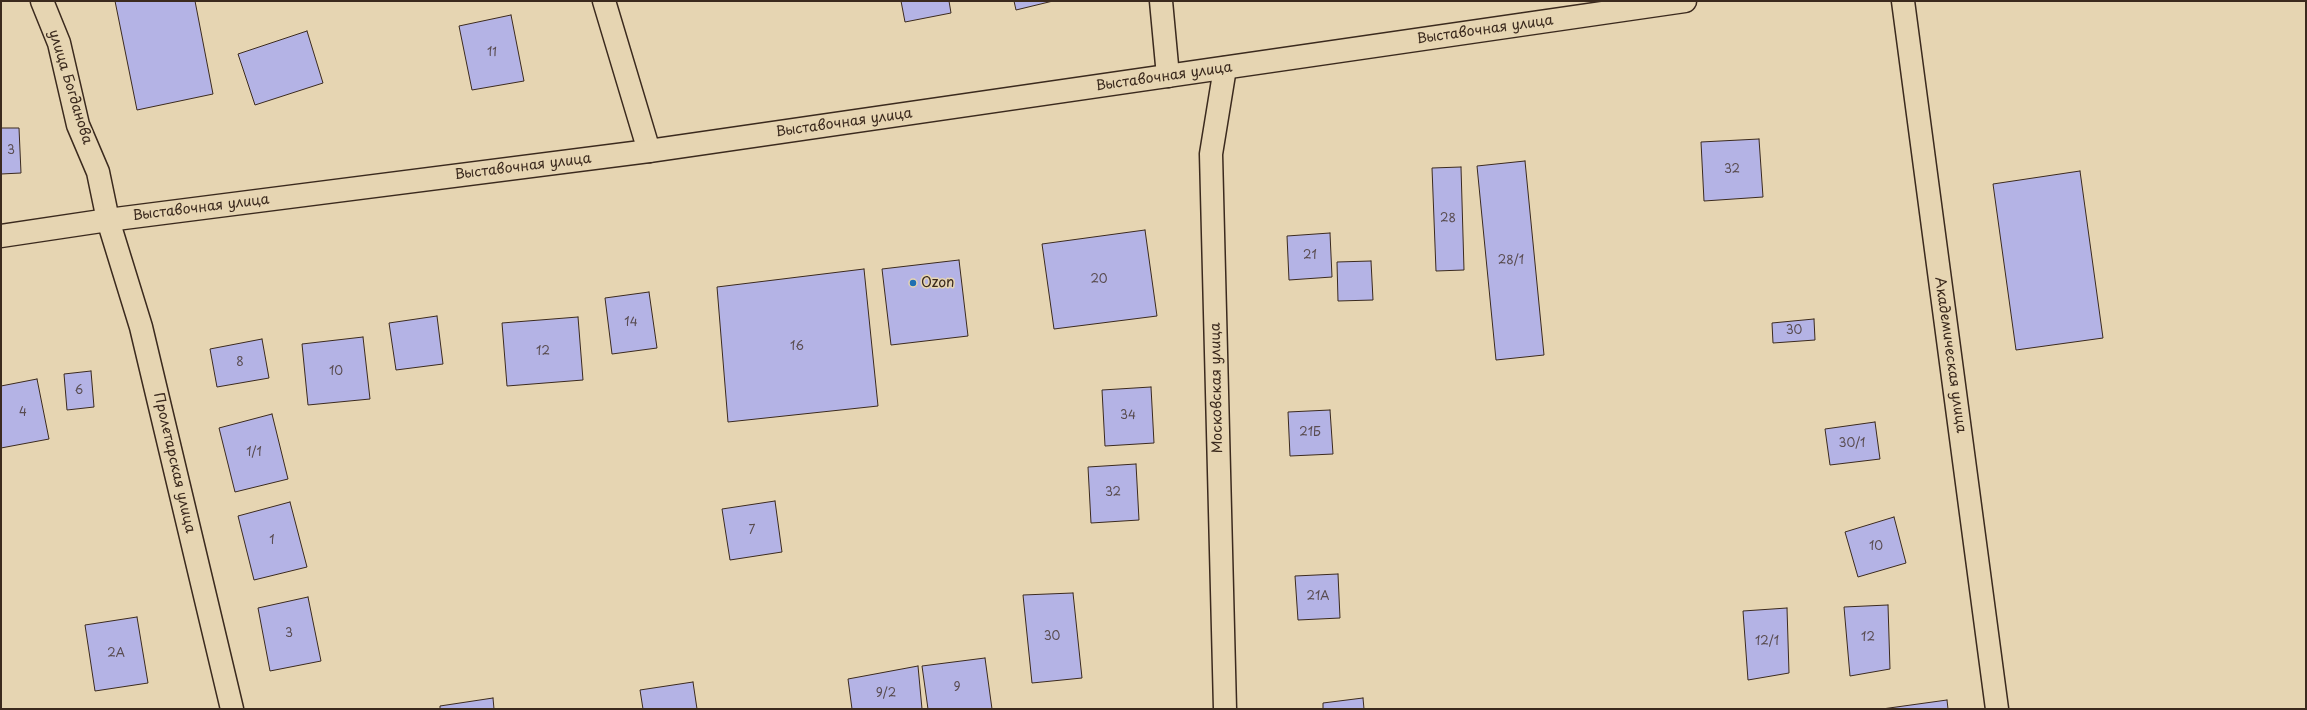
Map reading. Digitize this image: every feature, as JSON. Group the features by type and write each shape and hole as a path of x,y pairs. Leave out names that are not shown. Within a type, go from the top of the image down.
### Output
{"street":[{"name":"улица Богданова","path":"42,1 59,43 78,125 98,172 108,220"},
{"path":"604,1 649,151"},
{"path":"1161,1 1168,76"},
{"name":"Выставочная улица","path":"1,236 108,220 649,151 1685,1"},
{"name":"Академическая улица","path":"1903,1 1997,709"},
{"name":"Московская улица","path":"1225,68 1211,154 1225,709"},
{"name":"Пролетарская улица","path":"108,220 141,327 232,709"}],"building":[{"path":"115,1 195,1 213,94 137,110"},
{"path":"901,1 949,1 951,13 905,22"},
{"path":"1014,1 1053,1 1016,10"},
{"path":"511,15 524,81 472,90 459,26"},
{"path":"307,31 323,83 255,105 238,54"},
{"path":"1,128 19,128 21,173 1,174"},
{"path":"1759,139 1763,197 1704,201 1701,142"},
{"path":"1525,161 1544,355 1496,360 1477,166"},
{"path":"1461,167 1464,270 1436,271 1432,168"},
{"path":"2080,171 2103,338 2016,350 1993,184"},
{"path":"1145,230 1157,316 1054,329 1042,244"},
{"path":"1330,233 1332,277 1289,280 1287,236"},
{"path":"959,260 968,336 891,345 882,269"},
{"path":"1371,261 1373,300 1338,301 1337,262"},
{"path":"864,269 878,406 728,422 717,287"},
{"path":"649,292 657,348 612,354 605,298"},
{"path":"437,316 443,364 396,370 389,323"},
{"path":"578,317 583,380 507,386 502,323"},
{"path":"1814,319 1815,340 1773,343 1772,323"},
{"path":"363,337 370,399 308,405 302,344"},
{"path":"262,339 269,378 217,387 210,349"},
{"path":"91,371 94,407 67,410 64,374"},
{"path":"37,379 49,439 1,448 1,386"},
{"path":"1151,387 1154,443 1105,446 1102,390"},
{"path":"1330,410 1333,454 1290,456 1288,412"},
{"path":"272,414 288,479 235,492 219,428"},
{"path":"1875,422 1880,459 1830,465 1825,429"},
{"path":"1136,464 1139,520 1091,523 1088,467"},
{"path":"775,501 782,552 730,560 722,509"},
{"path":"290,502 307,567 254,580 238,516"},
{"path":"1894,517 1906,563 1858,577 1845,532"},
{"path":"1338,574 1340,618 1298,620 1295,576"},
{"path":"1073,593 1082,678 1032,683 1023,595"},
{"path":"308,597 321,661 270,671 258,608"},
{"path":"1888,605 1890,669 1850,676 1844,607"},
{"path":"1787,608 1789,673 1748,680 1743,611"},
{"path":"137,617 148,683 95,691 85,625"},
{"path":"985,658 992,709 928,709 922,666"},
{"path":"918,666 922,709 852,709 848,679"},
{"path":"693,682 697,709 643,709 640,690"},
{"path":"493,698 494,709 440,709 440,706"},
{"path":"1363,698 1364,709 1323,709 1323,703"},
{"path":"1947,700 1948,709 1882,709"}],"place":[{"name":"Ozon","path":"913,283"}]}
